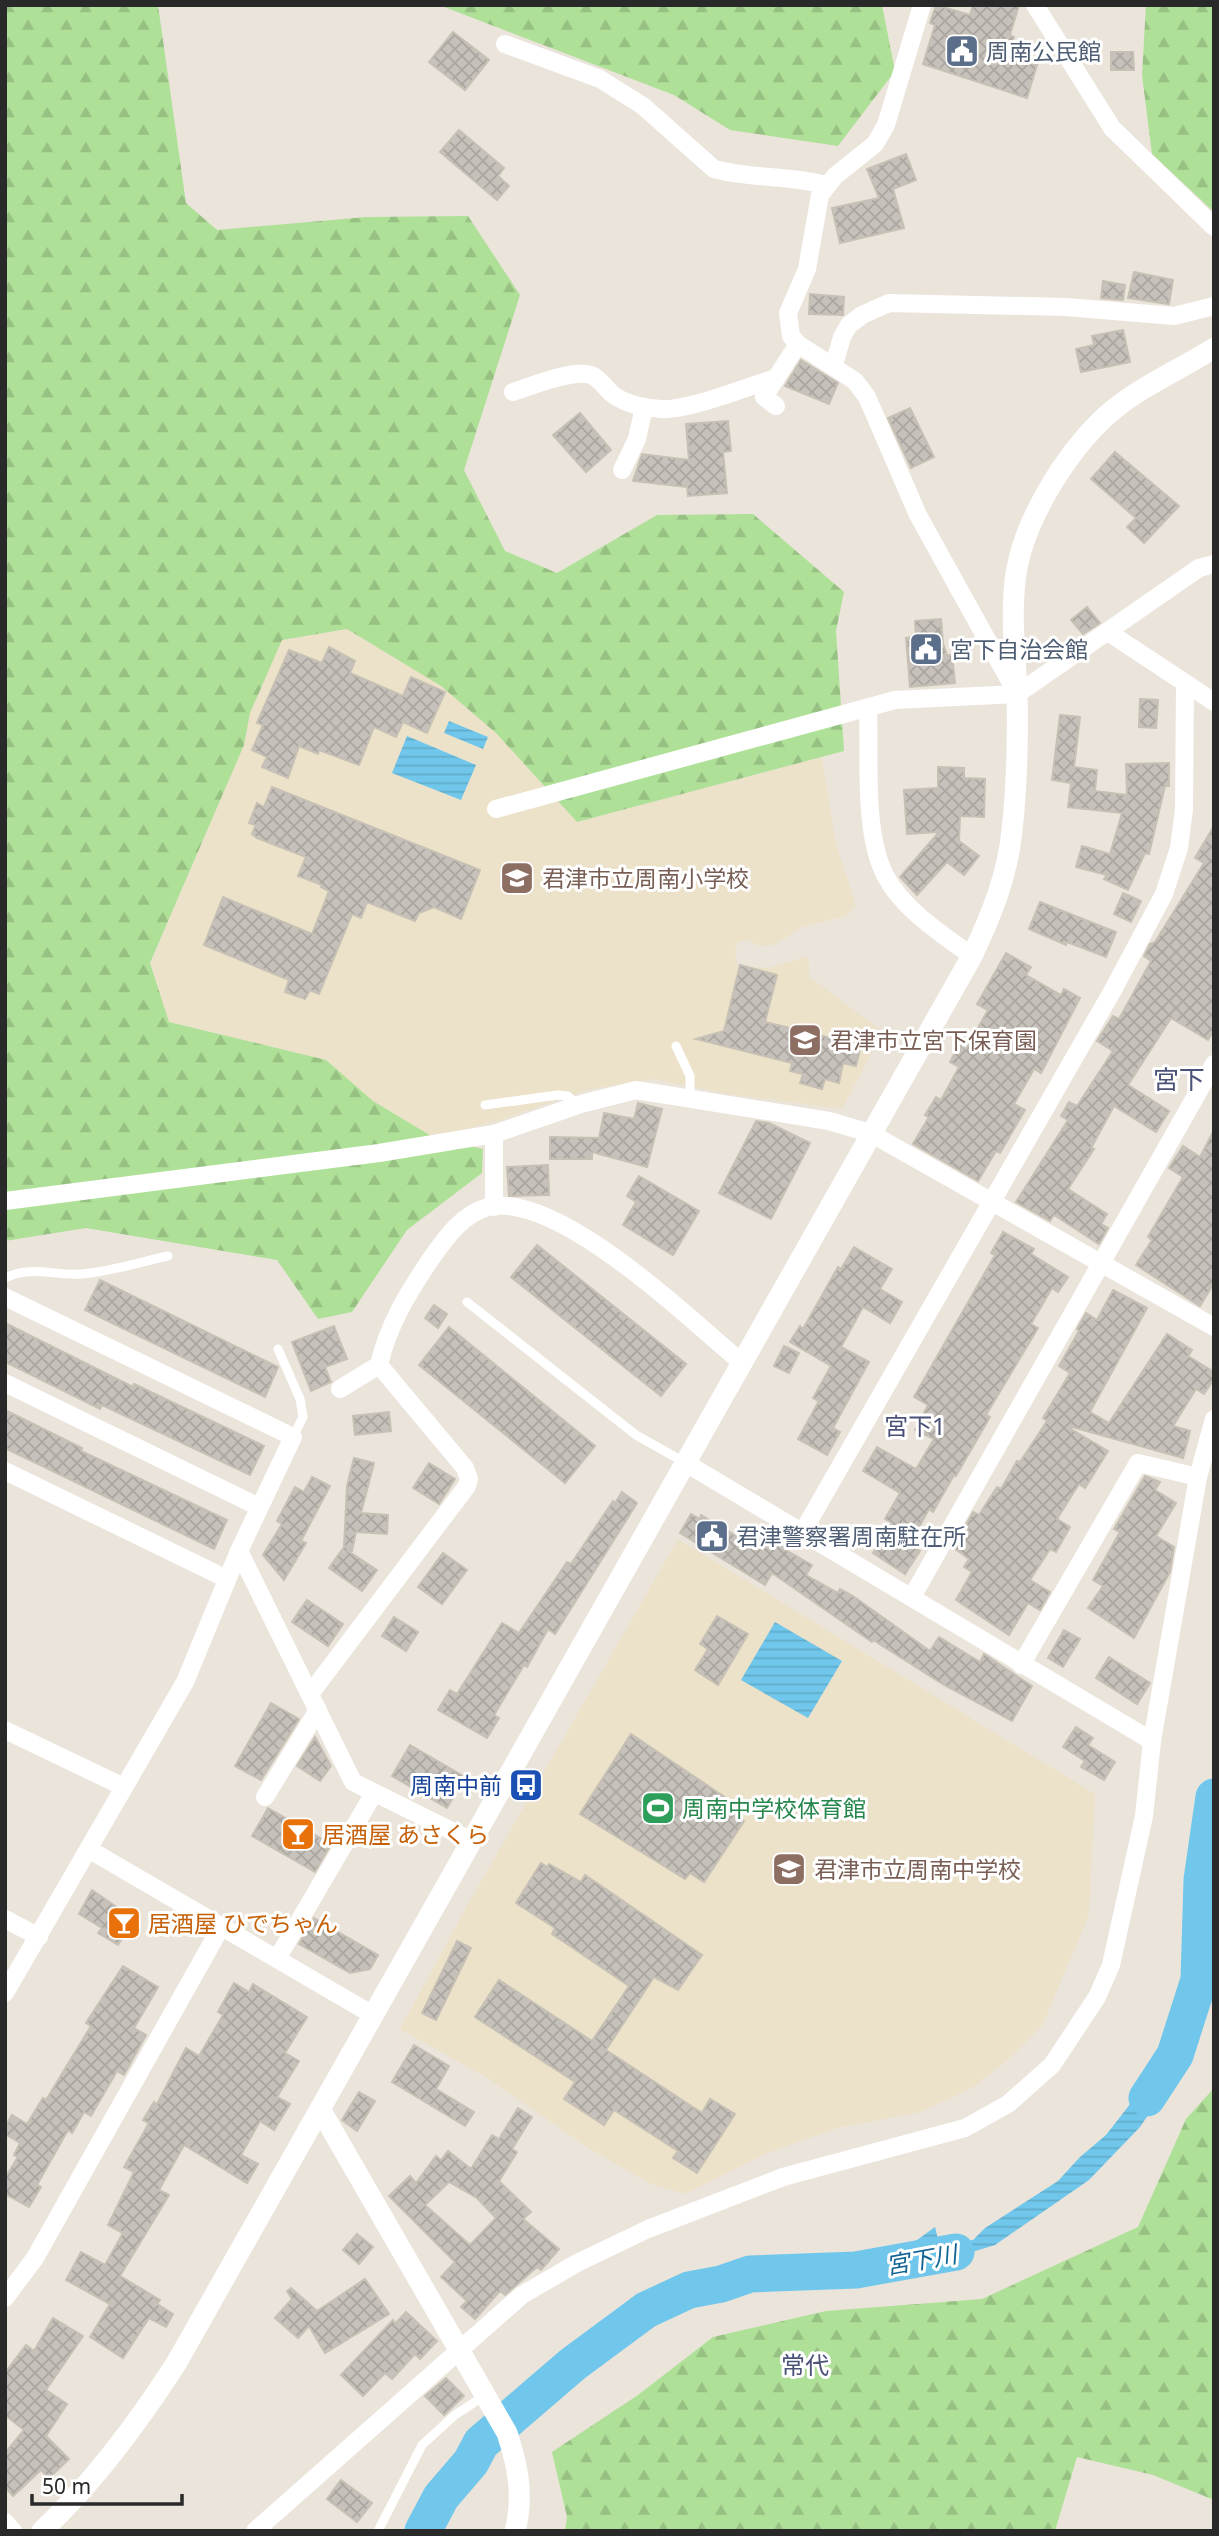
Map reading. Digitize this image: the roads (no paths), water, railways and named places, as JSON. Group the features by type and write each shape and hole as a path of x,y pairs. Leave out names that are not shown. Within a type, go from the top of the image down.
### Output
{"street":[{"path":"922,5 886,125 875,144 826,185 820,195 804,277 788,313 791,336 855,381 867,397 918,515 1017,694"},
{"path":"1035,5 1112,128 1214,227"},
{"path":"505,44 600,79 643,106 714,169 729,173 797,177 826,185"},
{"path":"834,365 842,337 849,325 862,315 889,303 1066,307 1174,316 1214,306"},
{"path":"776,406 764,397 799,344"},
{"path":"42,2531 87,2484 152,2400 320,2109 972,956 992,914 1012,832 1017,694 1015,579 1021,553 1045,494 1081,442 1107,416 1137,391 1214,348"},
{"path":"513,392 578,373 593,375 614,395 645,407 682,410 706,399 776,378"},
{"path":"622,470 637,439 645,407"},
{"path":"496,809 895,700 1017,694 1199,568 1214,564"},
{"path":"1108,632 1214,702"},
{"path":"802,1533 1113,990 1164,894 1179,848 1184,809 1185,684"},
{"path":"868,709 873,834 885,876 932,926 972,956"},
{"path":"912,1597 1214,1065"},
{"path":"5,1201 365,1155 494,1134 578,1105 636,1090 830,1121 870,1133 1214,1326"},
{"path":"494,1134 494,1207"},
{"path":"340,1389 379,1365 398,1311 449,1234 467,1218 494,1207 513,1205 554,1218 588,1237 741,1362"},
{"path":"5,1297 293,1437 239,1551 185,1682 5,1993"},
{"path":"265,1797 314,1702 467,1486 465,1468 379,1365"},
{"path":"5,1383 259,1507"},
{"path":"255,2531 522,2295 577,2263 648,2229 783,2177 843,2159 905,2147 965,2128 1008,2104 1052,2065 1097,1997 1111,1965 1144,1816 1152,1741 1198,1477 1214,1419"},
{"path":"684,1462 1152,1741"},
{"path":"1021,1665 1138,1463 1198,1477"},
{"path":"5,1471 227,1579"},
{"path":"239,1551 353,1782 472,1841"},
{"path":"5,1730 124,1787"},
{"path":"277,1959 374,1793"},
{"path":"90,1850 373,2015"},
{"path":"5,1919 38,1937"},
{"path":"5,2298 35,2258 221,1927"},
{"path":"320,2109 507,2433 518,2466 520,2488 515,2531"},
{"path":"5,2522 13,2531"}],"lane":[{"path":"676,1046 690,1076 690,1099"},
{"path":"485,1105 558,1096 568,1097 578,1105"},
{"path":"5,1278 19,1271 37,1270 60,1275 84,1274 169,1256"},
{"path":"467,1302 636,1435 684,1462"},
{"path":"278,1349 300,1399 303,1417 293,1437"},
{"path":"378,2531 422,2445 454,2415 487,2398"}],"water":[{"path":"449,721 488,737 483,749 444,733"},
{"path":"407,736 476,765 461,800 392,773"},
{"path":"775,1622 842,1661 808,1718 741,1680"},
{"path":"1169,2054 1184,2062 1140,2127 1089,2180 995,2245 943,2261 942,2266 929,2268 924,2272 909,2269 906,2248 935,2227 939,2243 973,2240 985,2228 1058,2181 1080,2157 1106,2135"},
{"path":"484,2436 491,2456 449,2501 432,2531 415,2531 434,2496 469,2463 469,2453"}],"waterway":[{"name":"宮下川","path":"1147,2098 1175,2055 1199,1980 1202,1880 1214,1797"},
{"name":"宮下川","path":"423,2531 441,2497 471,2462 481,2443 573,2364 646,2310 689,2290 721,2284 750,2274 856,2270 956,2252"}],"place":[{"name":"周南公民館","path":"962,51"},
{"name":"宮下自治会館","path":"926,649"},
{"name":"君津市立周南小学校","path":"517,878"},
{"name":"君津市立宮下保育園","path":"805,1040"},
{"name":"君津警察署周南駐在所","path":"712,1536"},
{"name":"周南中前","path":"526,1785"},
{"name":"周南中学校体育館","path":"658,1808"},
{"name":"居酒屋 あさくら","path":"298,1834"},
{"name":"君津市立周南中学校","path":"789,1869"},
{"name":"居酒屋 ひでちゃん","path":"124,1923"}],"district":[{"name":"宮下","path":"1179,1079"},
{"name":"宮下1","path":"915,1425"},
{"name":"常代","path":"805,2364"}]}
